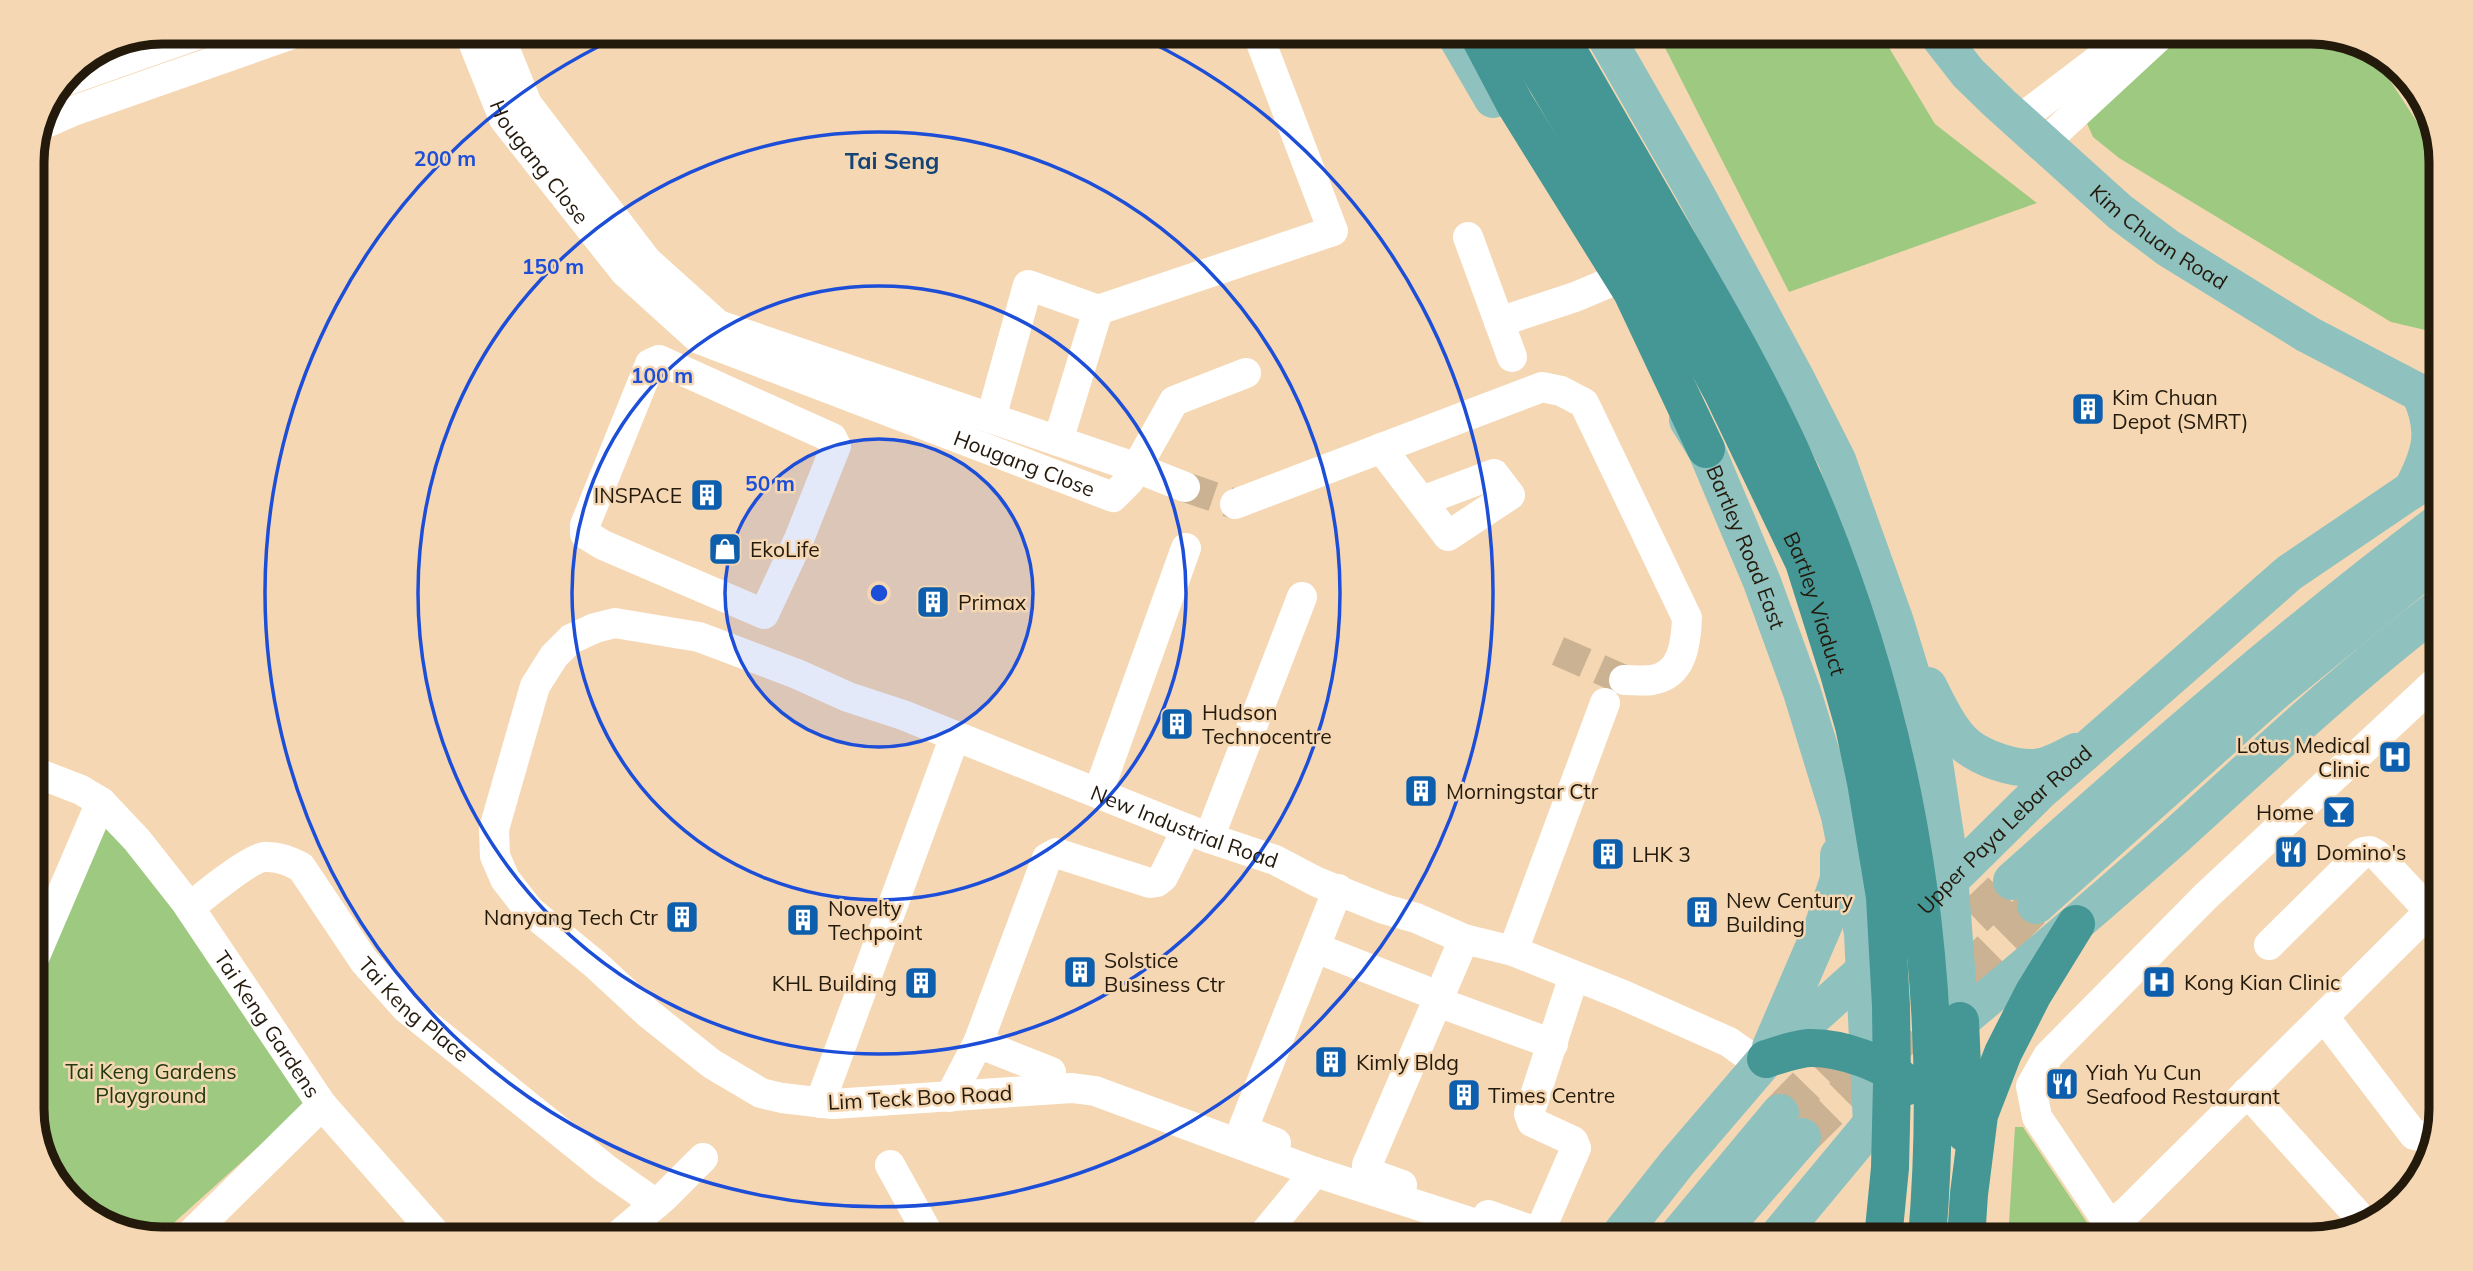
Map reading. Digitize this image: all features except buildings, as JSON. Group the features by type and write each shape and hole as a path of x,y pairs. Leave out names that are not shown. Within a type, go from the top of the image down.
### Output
{"highway":[{"path":"1483,44 1515,103 1632,292 1706,449"},
{"name":"Bartley Viaduct","path":"1524,44 1633,227 1723,393 1804,562 1838,670 1866,782 1885,897 1892,1084 1890,1168 1884,1227"},
{"name":"Bartley Viaduct","path":"1564,44 1723,318 1759,387 1817,514 1846,587 1868,655 1902,787 1925,931 1934,1096 1928,1227"},
{"path":"1967,1227 1979,1115 2003,1053 2033,994 2076,924"},
{"path":"1960,1021 1969,1194"},
{"path":"1763,1062 1808,1048 1869,1059 1906,1083 1942,1131 1969,1194"},
{"path":"1867,1227 1872,1124"},
{"path":"1877,1227 1897,1203 1943,1205 1951,1227"}],"main road":[{"name":"Bartley Road East","path":"1461,44 1527,158 1706,449 1762,582 1802,692 1840,817 1863,933 1872,1124"},
{"path":"1610,44 1693,189 1831,449 1895,622 1933,756 1947,848 1960,1021"},
{"name":"Kim Chuan Road","path":"1945,44 1968,73 2120,212 2168,248 2307,334 2429,397"},
{"name":"Kim Chuan Road","path":"2427,480 2424,467 2429,449"},
{"name":"Upper Paya Lebar Road","path":"1627,1227 1763,1062 1866,970 1950,880 2039,792 2289,573 2427,480"},
{"name":"Upper Paya Lebar Road","path":"2429,530 2354,586 2121,783 2024,893 2429,566"},
{"path":"1787,1227 1960,1021 2076,924 2382,651 2429,615"},
{"path":"1895,622 1940,711 1965,744 1982,756 2002,763 2034,768 2058,762 2090,745 2113,727"},
{"path":"1763,1062 1824,924 1839,879 1840,817"},
{"path":"1735,1093 1794,1067 1837,1065 1844,1072 1852,1105 1844,1157"},
{"path":"1688,1227 1791,1125 1723,1227"}],"street":[{"path":"82,75 170,44"},
{"path":"52,120 264,44"},
{"name":"Hougang Close","path":"474,44 504,119 625,272 699,339 1113,497 1129,481 1137,468 718,325 647,261 527,104 503,44"},
{"path":"991,418 1028,285 1098,310 1333,231 1262,44"},
{"path":"2032,131 2094,63 2115,44"},
{"path":"2032,131 2148,44"},
{"path":"1468,237 1511,357"},
{"path":"1499,322 1606,284"},
{"path":"1058,441 1098,310"},
{"path":"659,360 832,438 836,446 799,539 764,614 713,591 603,545 585,534 585,525 650,364 654,361 659,360"},
{"path":"1185,487 1137,468 1174,401 1246,373"},
{"path":"1235,504 1542,387 1561,391 1584,403 1687,618 1686,647 1672,671 1654,680 1624,680"},
{"path":"1381,449 1422,501"},
{"path":"1098,793 1185,548"},
{"path":"699,637 713,591"},
{"path":"950,1097 978,1042 1047,858 1055,853 1150,883 1163,877 1198,833 1302,597"},
{"name":"New Industrial Road","path":"595,628 615,623 699,637 1198,833 1275,860 1317,882 1384,909 1416,918 1454,935 1513,951 1729,1042 1763,1062"},
{"name":"Lim Teck Boo Road","path":"595,628 571,639 554,656 535,686 494,829 495,856 505,879 530,910 649,1014 712,1064 761,1093 820,1103 1072,1088 1095,1091 1315,1172 1481,1227"},
{"path":"2111,1227 2037,1117 2031,1086 2048,1056 2125,976 2226,878 2429,688"},
{"path":"1513,951 1605,703"},
{"path":"820,1103 955,736"},
{"name":"Tai Keng Gardens","path":"44,776 81,790 101,802 137,840 190,908 322,1105 429,1227"},
{"path":"44,935 101,802"},
{"path":"2269,945 2363,852 2370,851 2377,855 2429,905"},
{"name":"Tai Keng Place","path":"190,908 218,885 261,857 286,859 301,867 364,961 407,1008 607,1169 656,1203"},
{"path":"1338,889 1244,1128 1331,1165 1343,1169 1352,1166 1454,935"},
{"path":"2119,1227 2129,1210 2247,1092 2429,919"},
{"path":"1316,948 1553,1044"},
{"path":"1542,1227 1576,1148 1573,1141 1529,1118 1574,976"},
{"path":"1429,995 1367,1170 1371,1174 1522,1227"},
{"path":"2324,1017 2414,1135 2426,1136"},
{"path":"978,1042 1051,1072"},
{"path":"2247,1092 2356,1213"},
{"path":"199,1227 322,1105"},
{"path":"629,1227 703,1158"},
{"path":"890,1165 924,1227"},
{"path":"1271,1227 1315,1172"}],"green space":[{"path":"1663,44 1888,44 1935,124 2037,203 1789,292"},
{"path":"2156,44 2334,46 2349,50 2377,64 2427,139 2429,331 2391,322 2119,158 2093,137 2086,121"},
{"name":"Tai Keng Gardens Playground","path":"101,819 147,863 307,1103 169,1227 139,1225 110,1215 84,1198 73,1187 56,1161 46,1132 44,953"},
{"path":"2015,1127 2023,1127 2090,1227 2009,1227"}],"tunnel":[{"path":"1185,487 1235,504"},
{"path":"1558,651 1624,680"},
{"path":"1933,957 2012,881"},
{"path":"1802,1137 2036,905"},
{"path":"1780,1113 1859,1032"}],"place":[{"name":"Kim Chuan Depot (SMRT)","path":"2088,409"},
{"name":"INSPACE","path":"707,495"},
{"name":"EkoLife","path":"725,549"},
{"name":"Primax","path":"933,602"},
{"name":"Hudson Technocentre","path":"1177,724"},
{"name":"Lotus Medical Clinic","path":"2395,757"},
{"name":"Morningstar Ctr","path":"1421,791"},
{"name":"Home","path":"2339,812"},
{"name":"Domino's","path":"2291,852"},
{"name":"LHK 3","path":"1608,854"},
{"name":"New Century Building","path":"1702,912"},
{"name":"Nanyang Tech Ctr","path":"682,917"},
{"name":"Novelty Techpoint","path":"803,920"},
{"name":"Solstice Business Ctr","path":"1080,972"},
{"name":"Kong Kian Clinic","path":"2159,982"},
{"name":"KHL Building","path":"921,983"},
{"name":"Kimly Bldg","path":"1331,1062"},
{"name":"Yiah Yu Cun Seafood Restaurant","path":"2062,1084"},
{"name":"Times Centre","path":"1464,1095"}],"district":[{"name":"Tai Seng","path":"892,160"}]}
